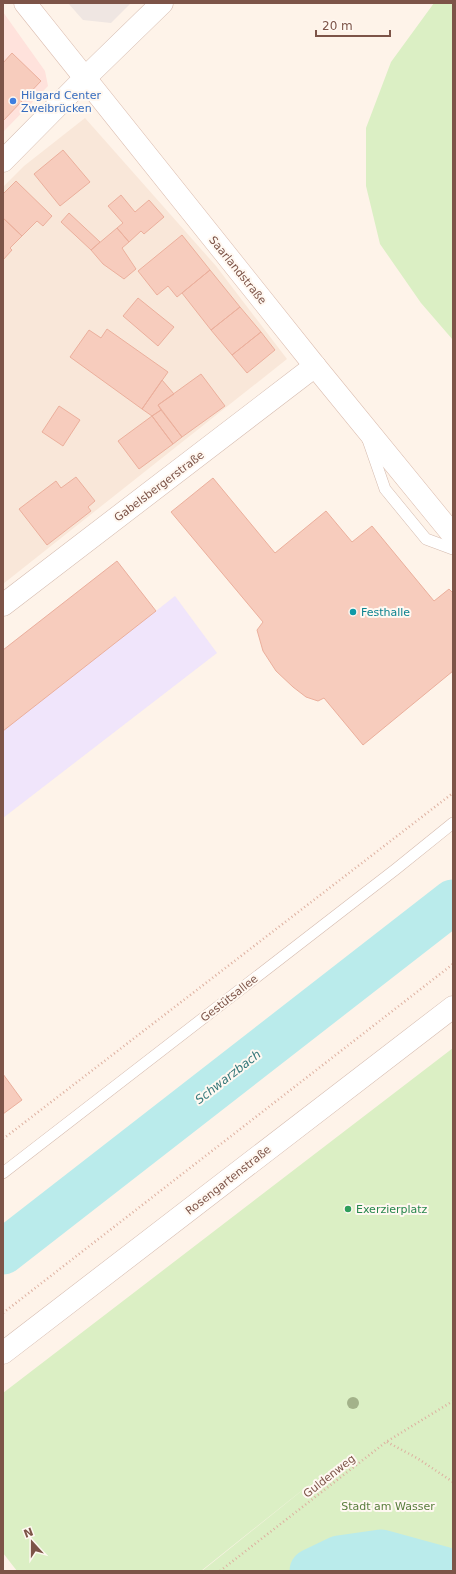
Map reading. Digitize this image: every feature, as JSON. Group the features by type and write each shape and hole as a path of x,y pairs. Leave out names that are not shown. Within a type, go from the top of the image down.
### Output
{"street":[{"name":"Saarlandstraße","path":"25,3 315,366 453,535"},
{"path":"3,161 162,3"},
{"name":"Gabelsbergerstraße","path":"3,605 315,366"},
{"name":"Rosengartenstraße","path":"3,1353 453,1007"}],"lane":[{"path":"362,422 385,489 426,539 453,549"},
{"name":"Gestütsallee","path":"3,1172 396,869 453,823"}],"path":[{"path":"3,1140 453,793"},
{"path":"3,1313 453,964"},
{"name":"Guldenweg","path":"220,1571 386,1442 453,1401"},
{"path":"386,1442 417,1458 453,1482"}],"shaded area":[{"path":"68,3 131,3 111,23 83,20"},
{"path":"3,12 45,71 48,86 3,132"},
{"path":"85,118 216,266 287,359 3,584 3,187 24,166"},
{"path":"117,561 156,611 175,596 217,653 3,818 3,650"}],"green space":[{"path":"434,3 453,3 453,340 421,303 380,244 366,186 366,128 391,62"},
{"name":"Exerzierplatz","path":"453,1048 453,1571 202,1571 335,1464 201,1571 17,1571 3,1553 3,1393"}],"building":[{"name":"Hilgard Center Zweibrücken","path":"12,53 41,81 3,121 3,63"},
{"path":"63,150 90,182 60,206 34,174"},
{"path":"16,181 52,216 43,226 37,221 22,236 3,218 3,194"},
{"path":"121,195 135,212 149,200 164,217 144,234 141,231 129,242 117,228 123,223 108,206"},
{"path":"69,213 100,242 91,250 61,222"},
{"path":"3,218 22,236 10,248 12,250 3,260"},
{"path":"117,228 129,242 122,248 136,269 124,279 103,264 91,250"},
{"path":"182,235 210,270 177,297 168,286 157,295 138,271"},
{"path":"210,270 240,307 211,330 182,293"},
{"path":"138,298 174,327 158,346 123,316"},
{"path":"240,307 261,332 232,355 211,330"},
{"path":"107,329 168,372 142,409 70,357 89,330 101,338"},
{"path":"261,332 275,350 247,373 232,355"},
{"path":"201,374 225,406 182,437 158,405"},
{"path":"162,380 174,394 158,405 161,410 152,416 142,409"},
{"path":"59,406 80,420 63,446 42,432"},
{"path":"161,410 182,437 173,444 152,416"},
{"path":"152,416 173,444 139,469 118,441"},
{"path":"76,477 95,501 88,507 91,511 47,545 19,509 56,481 61,488"},
{"name":"Festhalle","path":"213,478 275,553 326,511 352,542 372,526 434,601 449,589 453,593 453,671 363,745 324,698 318,701 306,697 276,671 263,651 257,630 263,622 171,512"},
{"path":"117,561 156,611 3,731 3,650"},
{"path":"3,1074 22,1100 3,1114"}],"waterway":[{"name":"Schwarzbach","path":"3,1252 453,902"},
{"path":"312,1571 339,1558 381,1552 443,1569"}],"place":[{"name":"Hilgard Center Zweibrücken","path":"13,101"},
{"name":"Festhalle","path":"353,612"},
{"name":"Exerzierplatz","path":"348,1209"}],"park label":[{"name":"Stadt am Wasser","path":"388,1506"}]}
